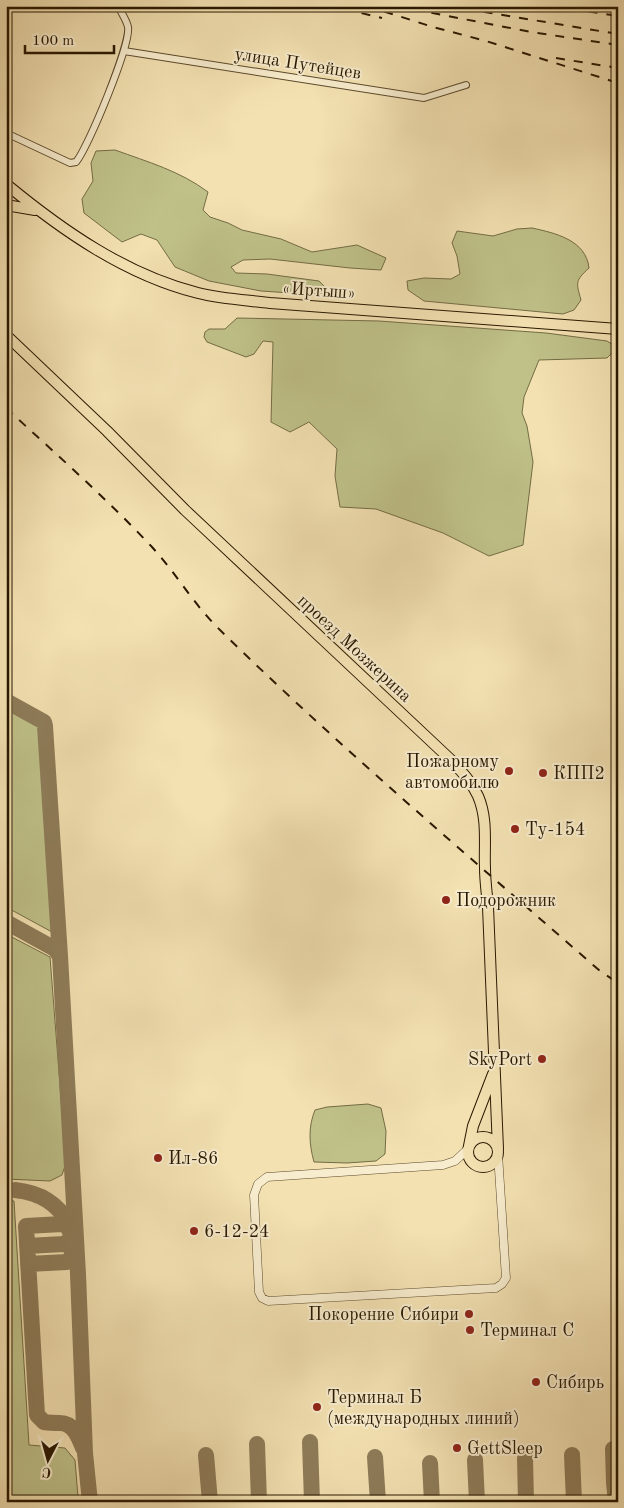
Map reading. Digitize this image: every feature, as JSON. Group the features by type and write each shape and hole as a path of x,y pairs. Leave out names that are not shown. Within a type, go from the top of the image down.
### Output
{"main road":[{"name":"«Иртыш»","path":"6,184 39,211 112,258 159,281 198,293 230,299 270,303 618,328"},
{"path":"6,205 39,211"},
{"name":"проезд Мозжерина","path":"6,335 107,431 185,510 450,760 472,784 481,804 484,823 498,1152"},
{"name":"проезд Мозжерина","path":"468,1148 473,1126 494,1071"},
{"path":"484,1137 493,1141 498,1152 497,1159 490,1166 480,1167 471,1162 468,1148 474,1140 484,1137"}],"street":[{"path":"6,133 70,163 76,162 92,135 124,52 128,27 118,6"},
{"name":"улица Путейцев","path":"124,52 424,98 466,85"},
{"path":"468,1148 455,1161 443,1165 267,1177 258,1184 254,1195 259,1292 262,1298 268,1300 496,1288 506,1278 498,1152"}],"green space":[{"path":"115,150 175,173 208,192 203,210 210,217 242,230 281,239 312,252 357,245 386,258 381,270 270,259 243,260 231,267 236,273 267,274 319,281 325,287 324,293 306,294 261,291 209,281 175,267 157,240 141,234 122,242 84,213 82,199 93,181 91,163 96,151"},
{"path":"532,228 568,239 576,244 587,258 589,268 578,282 581,300 574,310 563,314 424,301 408,290 407,281 424,278 451,279 460,274 457,256 452,243 457,231 493,236 517,229"},
{"path":"237,318 379,321 546,333 607,341 615,346 614,351 607,358 539,360 524,397 522,413 527,426 533,462 523,545 489,556 443,533 376,509 340,507 335,476 337,449 309,422 290,432 271,422 273,342 263,341 254,354 246,357 207,342 204,337 205,332 209,329 225,329"},
{"path":"6,708 42,727 52,932 6,907"},
{"path":"6,934 50,957 66,1163 62,1175 50,1181 6,1179"},
{"path":"368,1104 381,1108 386,1131 385,1154 376,1161 347,1163 314,1162 310,1136 315,1110 327,1107"},
{"path":"6,1200 14,1201 29,1445 65,1448 75,1460 78,1497 75,1502 6,1502"}],"taxiway":[{"path":"6,701 44,722 45,726 60,956"},
{"path":"6,922 55,949 60,956 78,1274 85,1453 90,1502"},
{"path":"15,1190 25,1191 48,1200 72,1226"},
{"path":"73,1210 62,1224 26,1226 37,1415 44,1422 65,1424 72,1428 83,1448"},
{"path":"27,1246 64,1244 75,1236 69,1230"},
{"path":"28,1264 67,1262 76,1252 70,1248"},
{"path":"310,1442 312,1502"},
{"path":"257,1444 259,1502"},
{"path":"613,1449 616,1502"},
{"path":"206,1455 210,1502"},
{"path":"572,1455 574,1502"},
{"path":"375,1457 378,1502"},
{"path":"525,1458 526,1502"},
{"path":"475,1460 477,1502"},
{"path":"430,1463 432,1502"}],"railway":[{"path":"367,6 618,83"},
{"path":"396,6 531,32 618,45"},
{"path":"448,6 618,34"},
{"path":"553,6 618,16"},
{"path":"344,9 382,18"},
{"path":"556,58 618,68"},
{"path":"6,408 135,529 152,547 208,618 263,672 454,844 600,971 618,983"}],"place":[{"name":"Пожарному автомобилю","path":"509,771"},
{"name":"КПП2","path":"543,773"},
{"name":"Ту-154","path":"515,829"},
{"name":"Подорожник","path":"446,900"},
{"name":"SkyPort","path":"542,1059"},
{"name":"Ил-86","path":"158,1158"},
{"name":"6-12-24","path":"194,1231"},
{"name":"Покорение Сибири","path":"469,1314"},
{"name":"Терминал С","path":"470,1330"},
{"name":"Сибирь","path":"536,1382"},
{"name":"Терминал Б (международных линий)","path":"317,1407"},
{"name":"GettSleep","path":"457,1448"}]}
